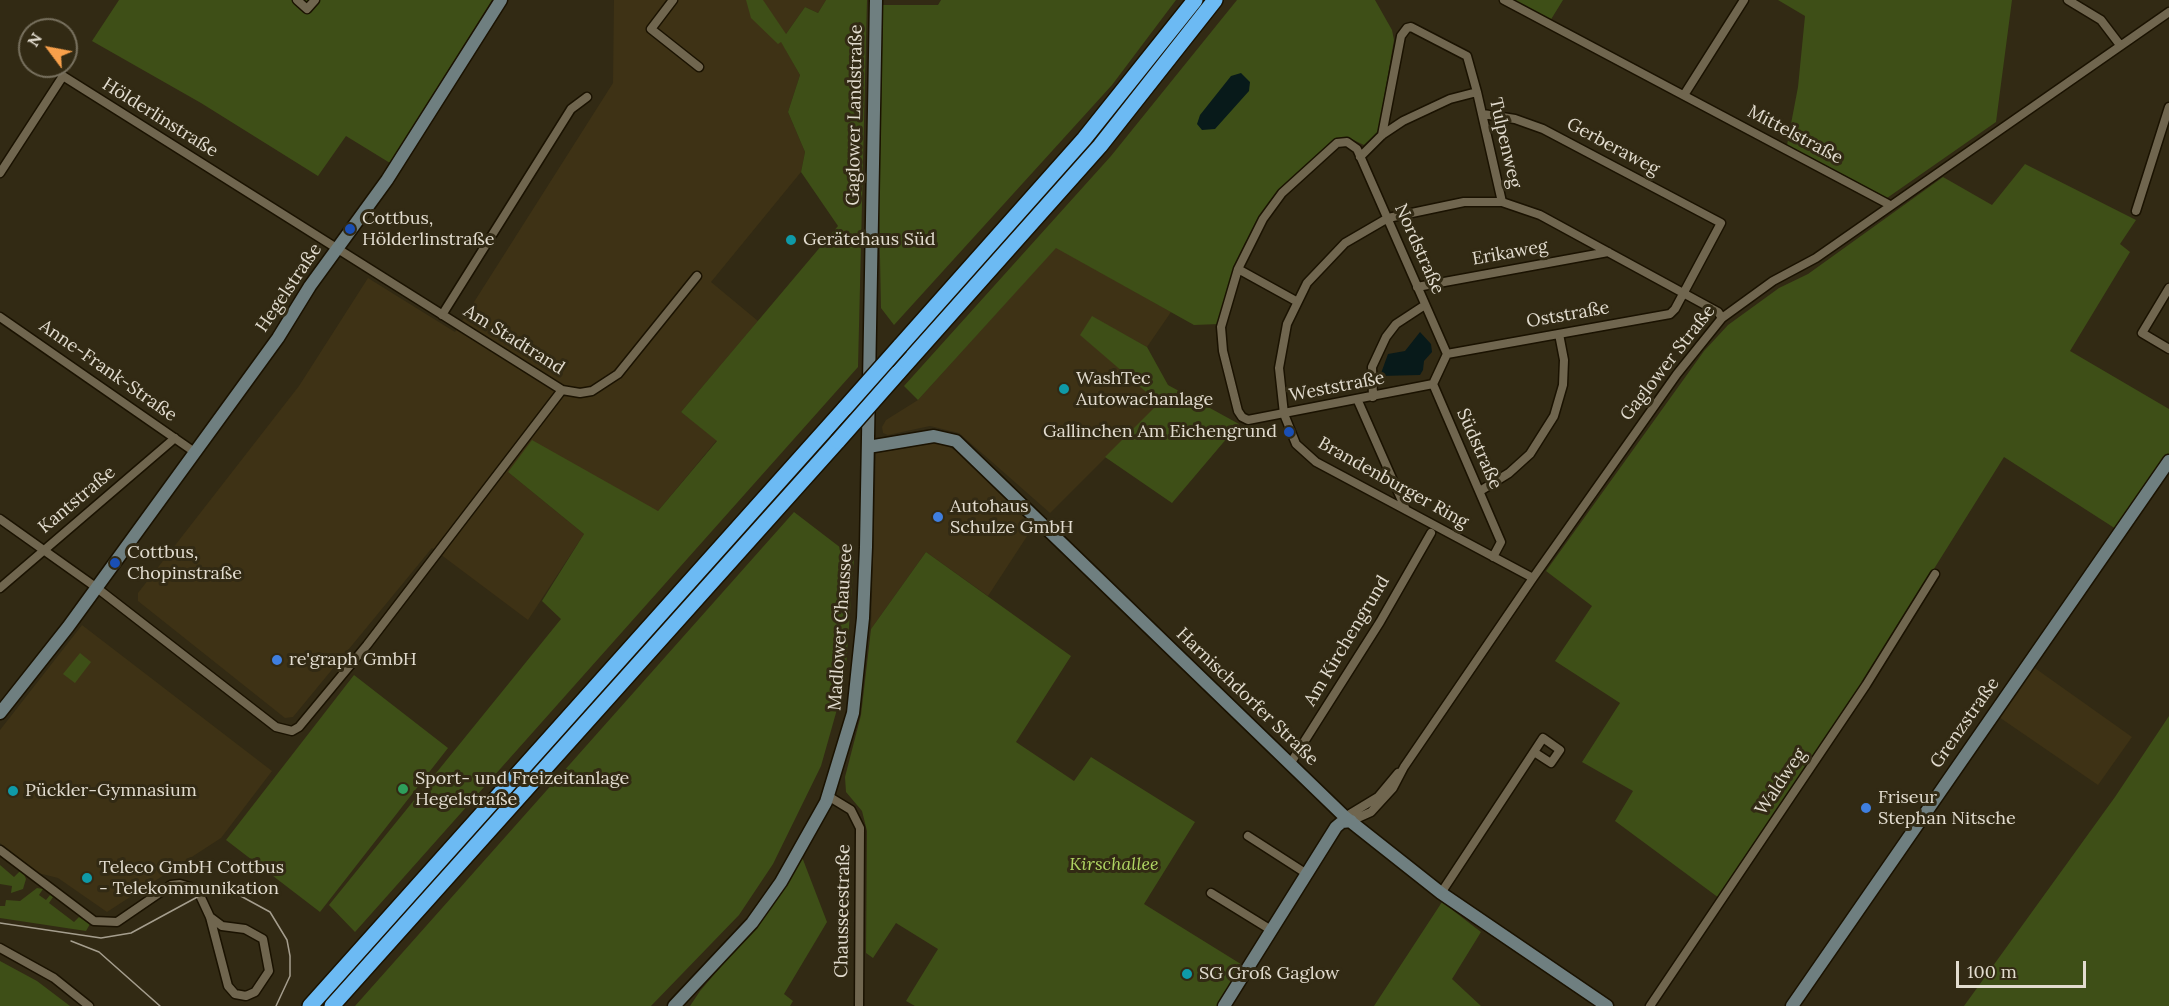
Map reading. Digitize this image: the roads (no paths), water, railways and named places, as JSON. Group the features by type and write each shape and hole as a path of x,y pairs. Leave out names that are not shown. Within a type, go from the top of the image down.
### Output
{"highway":[{"path":"310,1006 1076,148 1195,0"},
{"path":"332,1006 1100,146 1215,0"}],"street":[{"path":"297,0 307,9 315,0"},
{"name":"Hegelstraße","path":"0,712 97,588 278,338 337,249 387,180 501,0"},
{"path":"673,0 651,29 699,67"},
{"name":"Gaglower Landstraße","path":"868,447 876,0"},
{"name":"Mittelstraße","path":"1504,0 1890,205"},
{"path":"1684,95 1744,0"},
{"path":"2068,0 2101,20 2120,45"},
{"name":"Gaglower Straße","path":"1345,821 1377,797 1404,766 1677,374 1722,318 1765,286 1803,267 2169,12"},
{"name":"Tulpenweg","path":"1382,135 1401,36 1407,28 1411,27 1467,56 1483,114 1502,202"},
{"name":"Hölderlinstraße","path":"0,172 63,76 337,249"},
{"name":"Tulpenweg","path":"1360,157 1382,135 1423,111 1450,99 1477,92"},
{"name":"Am Stadtrand","path":"442,315 571,109 587,97"},
{"path":"2136,211 2169,107"},
{"name":"Gerberaweg","path":"1483,114 1515,120 1543,129 1721,223"},
{"path":"1296,301 1238,269 1263,219 1282,193 1337,143 1351,144 1360,157"},
{"name":"Nordstraße","path":"1360,157 1447,354"},
{"name":"Brandenburger Ring","path":"1533,578 1304,453 1289,432 1284,414 1280,385 1280,351 1296,301 1307,283 1332,255 1364,230 1388,218 1464,202 1502,202 1540,215 1718,312 1722,318"},
{"name":"Oststraße","path":"1447,354 1670,314 1675,309 1721,223"},
{"name":"Am Stadtrand","path":"337,249 562,390 580,393 592,391 606,384 632,358 697,276"},
{"name":"Erikaweg","path":"1417,287 1608,252"},
{"name":"Weststraße","path":"1238,269 1221,327 1223,351 1238,411 1242,417 1248,420 1284,414 1373,398 1432,384"},
{"path":"2169,288 2142,333 2169,349"},
{"path":"1373,398 1372,367 1386,337 1396,324 1425,305"},
{"name":"Anne-Frank-Straße","path":"0,317 196,453"},
{"path":"1480,491 1509,473 1530,454 1554,416 1563,385 1564,360 1559,334"},
{"path":"1432,384 1447,354"},
{"name":"Südstraße","path":"1432,384 1502,542 1494,556"},
{"path":"0,519 97,588 276,727 292,731 299,727 367,645 562,390"},
{"path":"1358,401 1406,510"},
{"name":"Harnischdorfer Straße","path":"868,447 934,436 956,441 1290,764 1345,821 1441,893 1607,1006"},
{"name":"Kantstraße","path":"0,588 175,438"},
{"name":"Madlower Chaussee","path":"674,1006 752,923 782,882 828,796 848,737 858,678 863,618 868,447"},
{"name":"Grenzstraße","path":"1792,1006 2169,461"},
{"name":"Am Kirchengrund","path":"1290,764 1380,622 1431,533"},
{"name":"Waldweg","path":"1650,1006 1866,685 1935,574"},
{"path":"1441,893 1534,752"},
{"name":"Chausseestraße","path":"828,796 851,810 860,828 859,1006"},
{"path":"1224,1006 1306,874 1345,821"},
{"path":"1248,836 1306,874"},
{"path":"0,850 94,921 117,922 164,888 180,884 197,889 210,917 228,986 235,994 246,996 255,992 269,971 263,939 244,929 222,926 210,917"},
{"path":"1211,893 1271,930"},
{"path":"0,948 54,978 89,1006"}],"tram line":[{"path":"0,923 101,938 131,933 201,895 223,892 237,894 270,912 287,940 290,976 276,1006"},
{"path":"71,941 99,952 160,1006"}],"place":[{"name":"Cottbus, Hölderlinstraße","path":"350,229"},
{"name":"Gerätehaus Süd","path":"791,240"},
{"name":"WashTec Autowachanlage","path":"1064,389"},
{"name":"Gallinchen Am Eichengrund","path":"1289,432"},
{"name":"Autohaus Schulze GmbH","path":"938,517"},
{"name":"Cottbus, Chopinstraße","path":"115,563"},
{"name":"re'graph GmbH","path":"277,660"},
{"name":"Sport- und Freizeitanlage Hegelstraße","path":"403,789"},
{"name":"Pückler-Gymnasium","path":"13,791"},
{"name":"Friseur Stephan Nitsche","path":"1866,808"},
{"name":"Teleco GmbH Cottbus - Telekommunikation","path":"87,878"},
{"name":"SG Groß Gaglow","path":"1187,974"}],"park label":[{"name":"Kirschallee","path":"1114,865"}]}
